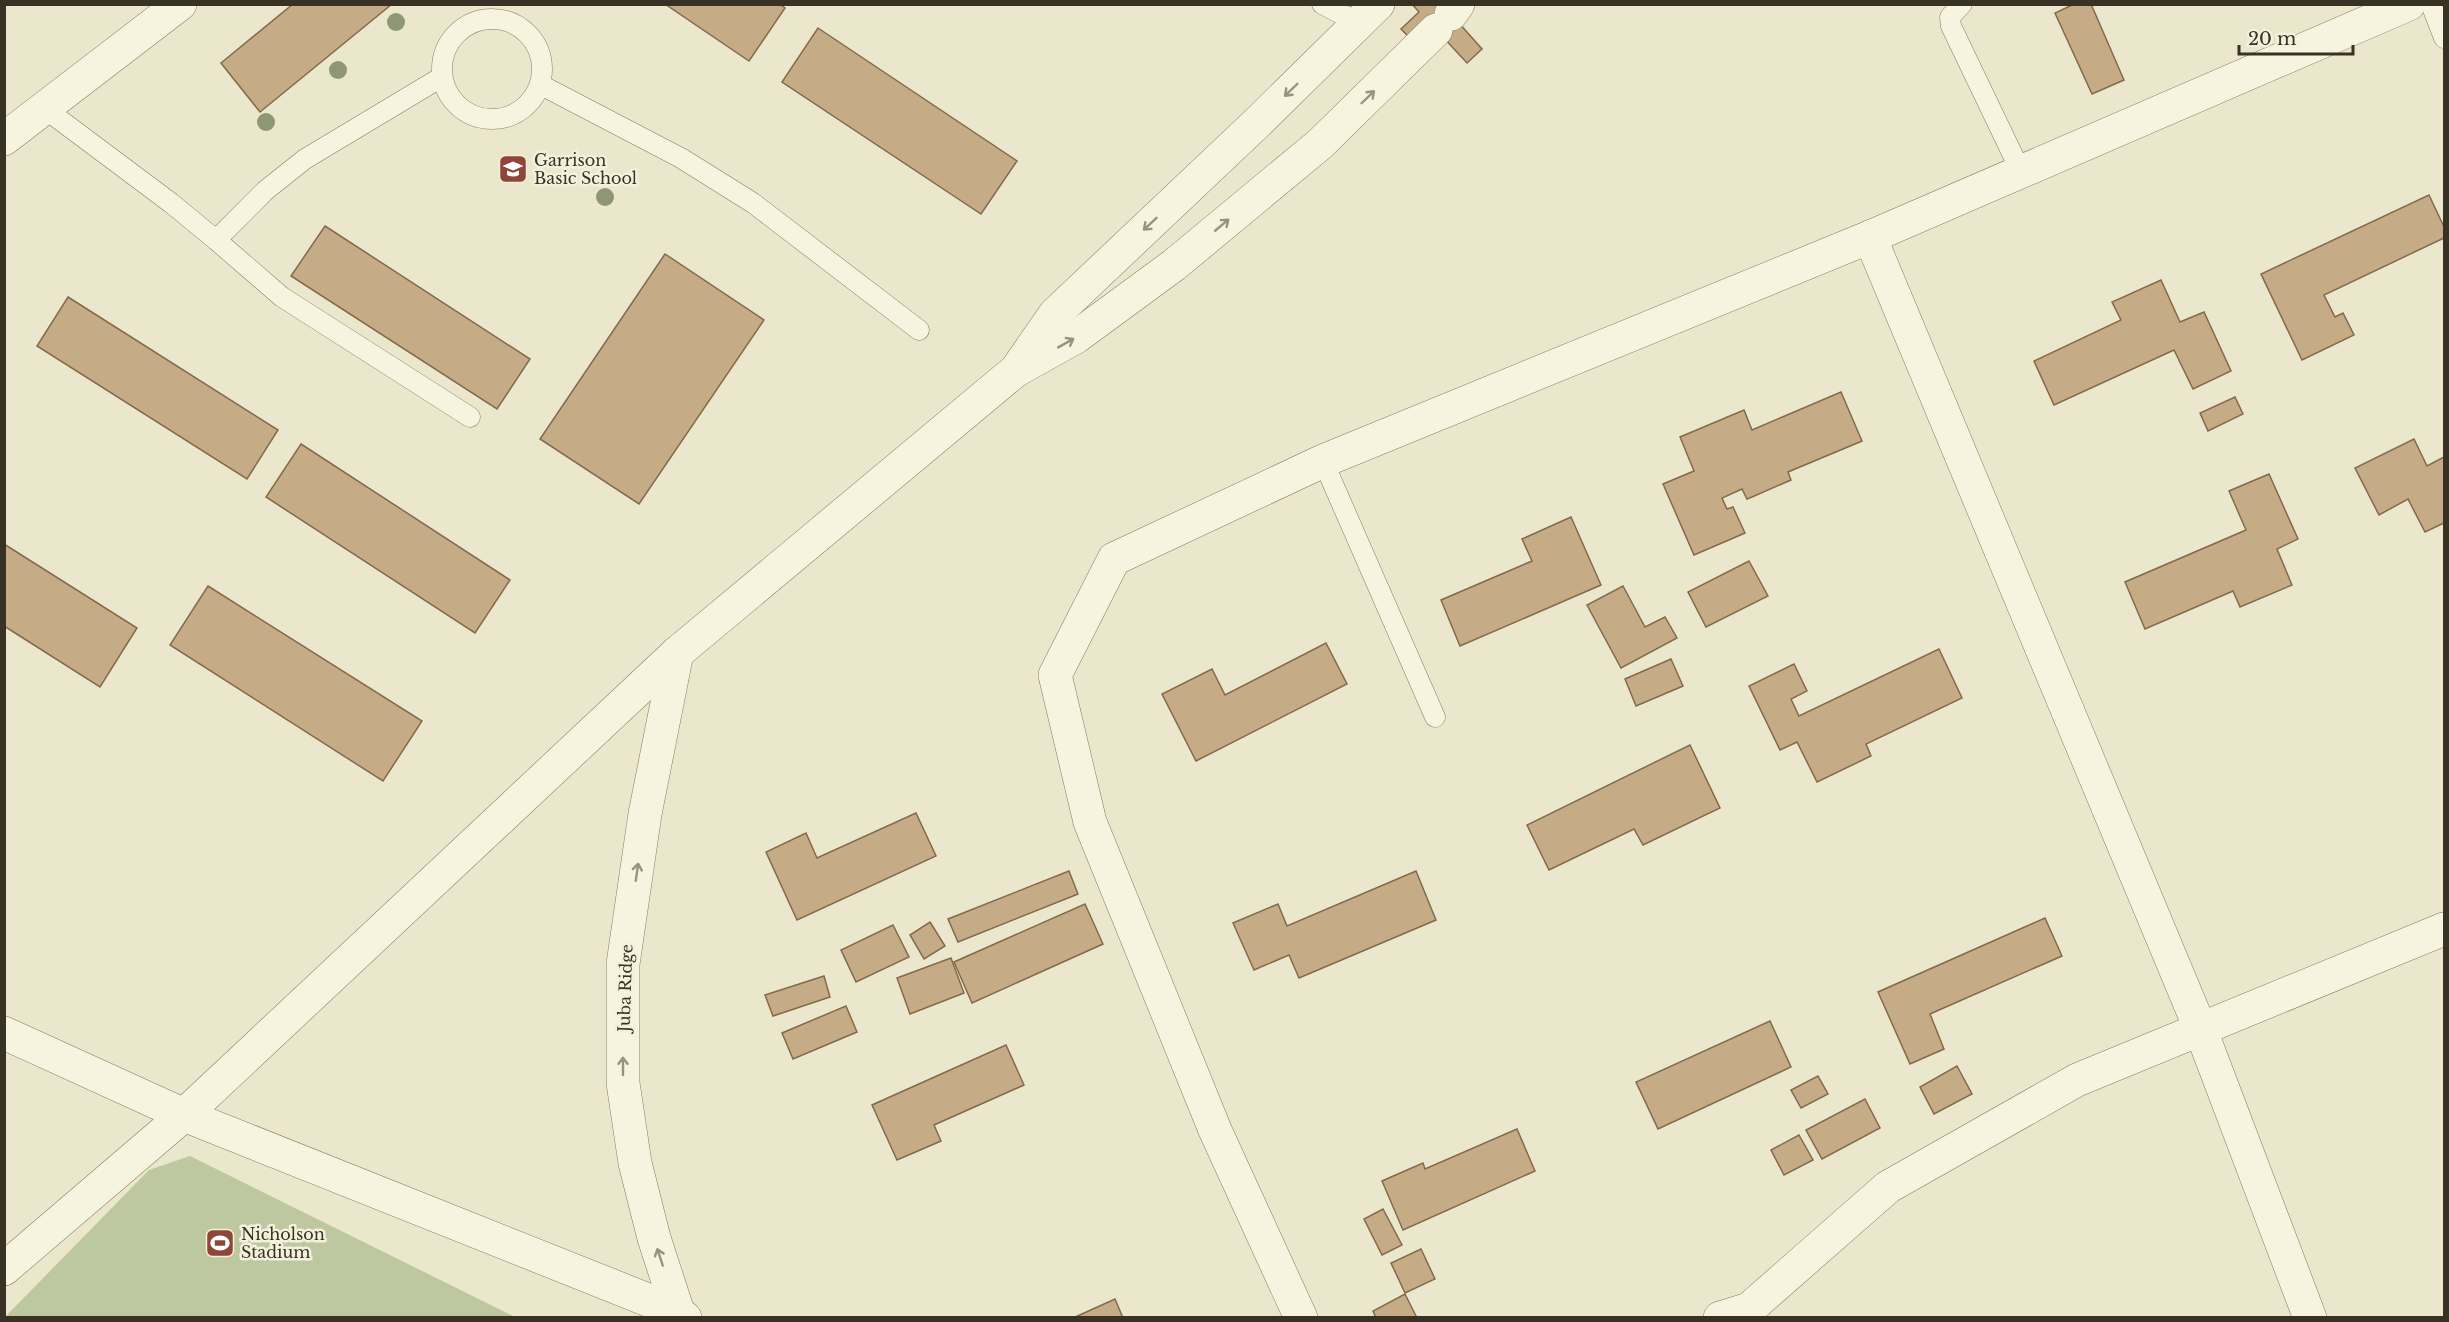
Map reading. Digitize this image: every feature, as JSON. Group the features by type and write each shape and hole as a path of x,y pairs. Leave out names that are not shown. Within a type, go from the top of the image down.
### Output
{"street":[{"path":"1301,1317 1215,1130 1090,822 1055,675 1113,559 1323,461 1870,237 2409,4"},
{"path":"4,139 179,5"},
{"path":"1015,371 1054,314 1368,14"},
{"path":"4,1269 184,1115 677,653 1015,371 1076,337 1174,265 1320,144 1449,16"},
{"path":"1870,237 2200,1028 2310,1317"},
{"name":"Juba Ridge","path":"677,653 645,814 623,964 623,1083 635,1163 654,1238 682,1315"},
{"path":"1720,1317 1749,1309 1888,1187 2077,1080 2445,929"},
{"path":"4,1033 184,1115 682,1315"}],"lane":[{"path":"1322,4 1368,14"},
{"path":"1962,4 1950,16 1951,26 2021,172"},
{"path":"2431,4 2445,38"},
{"path":"483,19 509,21 531,35 543,59 541,85 520,112 488,121 456,107 440,78 443,51 458,30 483,19"},
{"path":"216,240 266,190 306,159 440,78"},
{"path":"541,85 681,158 753,203 919,330"},
{"path":"44,108 216,240 282,297 470,417"},
{"path":"1323,461 1435,717"}],"green space":[{"name":"Nicholson Stadium","path":"190,1156 515,1317 5,1317 149,1170"}],"building":[{"path":"293,4 392,4 260,112 221,63"},
{"path":"665,4 779,4 785,8 749,61"},
{"path":"1412,4 1442,4 1482,49 1467,63 1429,22 1411,39 1401,29 1419,12"},
{"path":"2074,4 2091,4 2124,80 2092,94 2055,13"},
{"path":"818,28 1017,161 981,214 782,82"},
{"path":"2429,195 2444,227 2444,238 2324,295 2335,317 2343,313 2354,335 2302,360 2261,274"},
{"path":"325,226 530,359 497,409 291,276"},
{"path":"665,254 764,320 639,504 540,439"},
{"path":"2161,280 2180,322 2204,312 2231,371 2193,389 2174,350 2054,405 2034,361 2121,320 2112,302"},
{"path":"68,297 278,430 247,479 37,346"},
{"path":"1841,392 1862,441 1788,472 1791,480 1752,497 1747,499 1742,489 1722,498 1727,509 1733,507 1745,533 1694,555 1663,484 1694,471 1680,437 1744,410 1752,430"},
{"path":"2235,397 2243,414 2208,431 2200,413"},
{"path":"2414,439 2427,466 2444,457 2444,523 2425,532 2408,499 2379,515 2355,468"},
{"path":"301,444 510,580 475,633 266,497"},
{"path":"2269,474 2298,539 2277,549 2292,585 2240,607 2233,591 2145,629 2125,582 2246,530 2229,491"},
{"path":"1571,517 1601,585 1460,646 1441,600 1532,561 1522,539"},
{"path":"4,544 137,628 100,687 4,626"},
{"path":"1749,561 1768,596 1706,627 1688,592"},
{"path":"208,586 422,721 383,781 170,645"},
{"path":"1623,586 1645,627 1665,617 1677,638 1621,668 1587,605"},
{"path":"1326,643 1347,684 1196,761 1162,694 1212,669 1225,695"},
{"path":"1939,649 1962,698 1866,744 1871,756 1817,782 1797,742 1780,750 1749,686 1794,664 1807,691 1791,699 1799,716"},
{"path":"1671,659 1683,686 1636,706 1625,679"},
{"path":"1690,745 1720,808 1643,845 1634,829 1549,870 1527,825"},
{"path":"916,813 936,856 797,920 766,852 806,833 817,858"},
{"path":"1069,871 1078,894 958,942 948,919"},
{"path":"1416,871 1436,920 1299,978 1289,955 1254,970 1233,923 1278,904 1287,926"},
{"path":"1085,904 1103,944 972,1003 954,962"},
{"path":"2045,918 2062,956 1930,1014 1944,1049 1910,1064 1878,992"},
{"path":"930,922 945,946 924,959 910,935"},
{"path":"893,925 909,957 856,982 841,950"},
{"path":"951,958 964,993 910,1014 897,978"},
{"path":"824,976 830,997 773,1016 765,995"},
{"path":"846,1006 857,1032 793,1059 782,1033"},
{"path":"1770,1021 1791,1067 1658,1129 1636,1082"},
{"path":"1006,1045 1024,1085 934,1125 941,1141 897,1160 872,1105"},
{"path":"1957,1066 1972,1094 1934,1114 1920,1087"},
{"path":"1818,1076 1828,1094 1801,1108 1791,1090"},
{"path":"1865,1099 1880,1128 1822,1159 1806,1130"},
{"path":"1517,1129 1535,1171 1403,1230 1382,1181 1423,1163 1425,1169"},
{"path":"1799,1135 1813,1160 1784,1175 1771,1150"},
{"path":"1383,1209 1402,1245 1382,1255 1364,1219"},
{"path":"1421,1249 1435,1279 1405,1293 1391,1263"},
{"path":"1405,1294 1417,1318 1376,1318 1373,1311"},
{"path":"1115,1299 1123,1318 1073,1318"}],"place":[{"name":"Garrison Basic School","path":"513,169"},
{"name":"Nicholson Stadium","path":"220,1243"}]}
